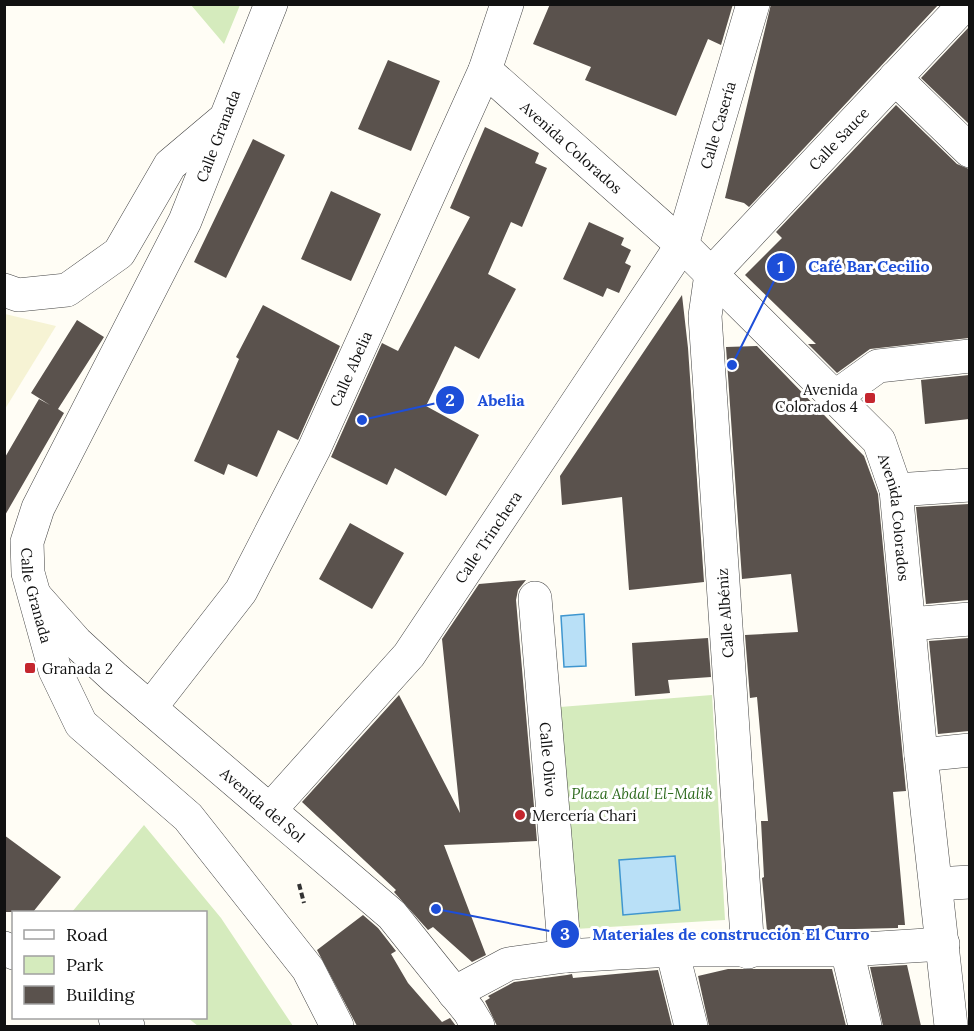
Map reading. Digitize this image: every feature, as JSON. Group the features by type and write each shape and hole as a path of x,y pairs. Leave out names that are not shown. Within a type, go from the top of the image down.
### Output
{"street":[{"name":"Calle Granada","path":"271,4 222,120 185,220 17,524 27,558 33,594 55,670 81,724 188,817 308,969 337,1026"},
{"name":"Calle Abelia","path":"150,708 241,591 314,449 485,70 507,4"},
{"name":"Calle Casería","path":"682,245 753,4"},
{"name":"Calle Sauce","path":"711,274 965,4"},
{"name":"Avenida Colorados","path":"485,70 682,245 879,441 896,490 921,755 944,944 951,1026"},
{"path":"895,78 969,151"},
{"path":"4,290 18,295 67,290 119,253 170,165 222,120"},
{"name":"Calle Trinchera","path":"270,810 409,655 682,245"},
{"name":"Calle Albéniz","path":"711,274 705,316 748,952"},
{"path":"835,397 878,366 969,356"},
{"path":"896,490 969,485"},
{"name":"Avenida del Sol","path":"33,594 76,642 392,915 478,1026"},
{"name":"Calle Olivo","path":"535,598 565,956"},
{"path":"909,624 969,620"},
{"path":"921,755 969,750"},
{"path":"936,884 969,882"},
{"path":"454,993 508,964 565,956 672,950 748,952 847,950 944,944"},
{"path":"672,950 691,1026"},
{"path":"847,950 865,1026"}],"path":[{"path":"293,950 310,932 293,856 305,841"}],"shaded area":[{"path":"4,314 56,326 5,409"}],"green space":[{"path":"191,5 240,5 224,44"},
{"name":"Plaza Abdal El-Malik","path":"712,695 725,920 575,929 560,707"},
{"path":"144,825 221,918 293,1026 198,1026 189,1019 207,1019 207,911 73,911"}],"water":[{"path":"584,614 586,666 564,667 561,616"},
{"path":"675,856 680,910 623,915 619,860"}],"building":[{"path":"550,4 733,4 721,45 708,39 676,116 585,80 591,67 533,44"},
{"path":"771,4 939,4 749,207 744,203 725,198"},
{"path":"969,27 969,124 921,78"},
{"path":"388,60 440,81 411,151 358,129"},
{"path":"896,105 957,164 969,169 969,338 870,349 837,373 808,344 816,344 745,275 782,238 776,232"},
{"path":"485,127 539,153 535,163 547,168 522,227 511,222 488,274 516,289 479,359 455,346 426,406 479,435 446,496 395,468 387,485 331,457 382,343 398,351 470,217 450,208"},
{"path":"253,139 285,155 226,278 194,262"},
{"path":"331,191 381,214 351,281 301,259"},
{"path":"589,222 624,238 621,245 631,250 625,263 631,266 619,293 607,288 603,297 563,279"},
{"path":"682,295 688,348 704,582 629,590 622,497 562,505 560,476"},
{"path":"263,305 340,346 298,440 278,430 257,477 228,464 224,475 194,461 239,359 236,357"},
{"path":"77,320 104,337 58,409 64,413 4,517 4,459 39,399 50,405 31,393"},
{"path":"757,346 864,456 878,494 906,791 893,792 905,925 898,925 898,928 767,931 762,878 764,877 761,821 768,821 757,697 750,698 745,635 798,632 791,574 742,579 726,347"},
{"path":"969,375 969,419 925,424 921,380"},
{"path":"969,504 969,600 926,604 916,507"},
{"path":"350,523 404,553 372,609 319,579"},
{"path":"526,580 518,590 516,600 537,841 444,845 486,955 472,962 433,927 428,930 394,892 396,890 302,802 399,695 460,813 442,639 479,584"},
{"path":"708,638 711,677 668,680 670,693 635,696 632,643"},
{"path":"969,638 969,731 938,734 929,641"},
{"path":"4,835 61,877 34,911 4,912"},
{"path":"363,915 378,928 396,951 391,954 408,983 442,1022 450,1018 456,1026 357,1026 317,950"},
{"path":"907,965 921,1026 883,1026 870,967"},
{"path":"728,969 832,969 846,1026 709,1026 698,976"},
{"path":"658,970 672,1026 497,1026 485,1001 490,998 488,996 514,982 572,974 573,978"}],"place":[{"name":"Café Bar Cecilio","path":"732,365"},
{"name":"Avenida Colorados 4","path":"870,398"},
{"name":"Abelia","path":"362,420"},
{"name":"Granada 2","path":"30,668"},
{"name":"Mercería Chari","path":"520,815"},
{"name":"Materiales de construcción El Curro","path":"436,909"}]}
